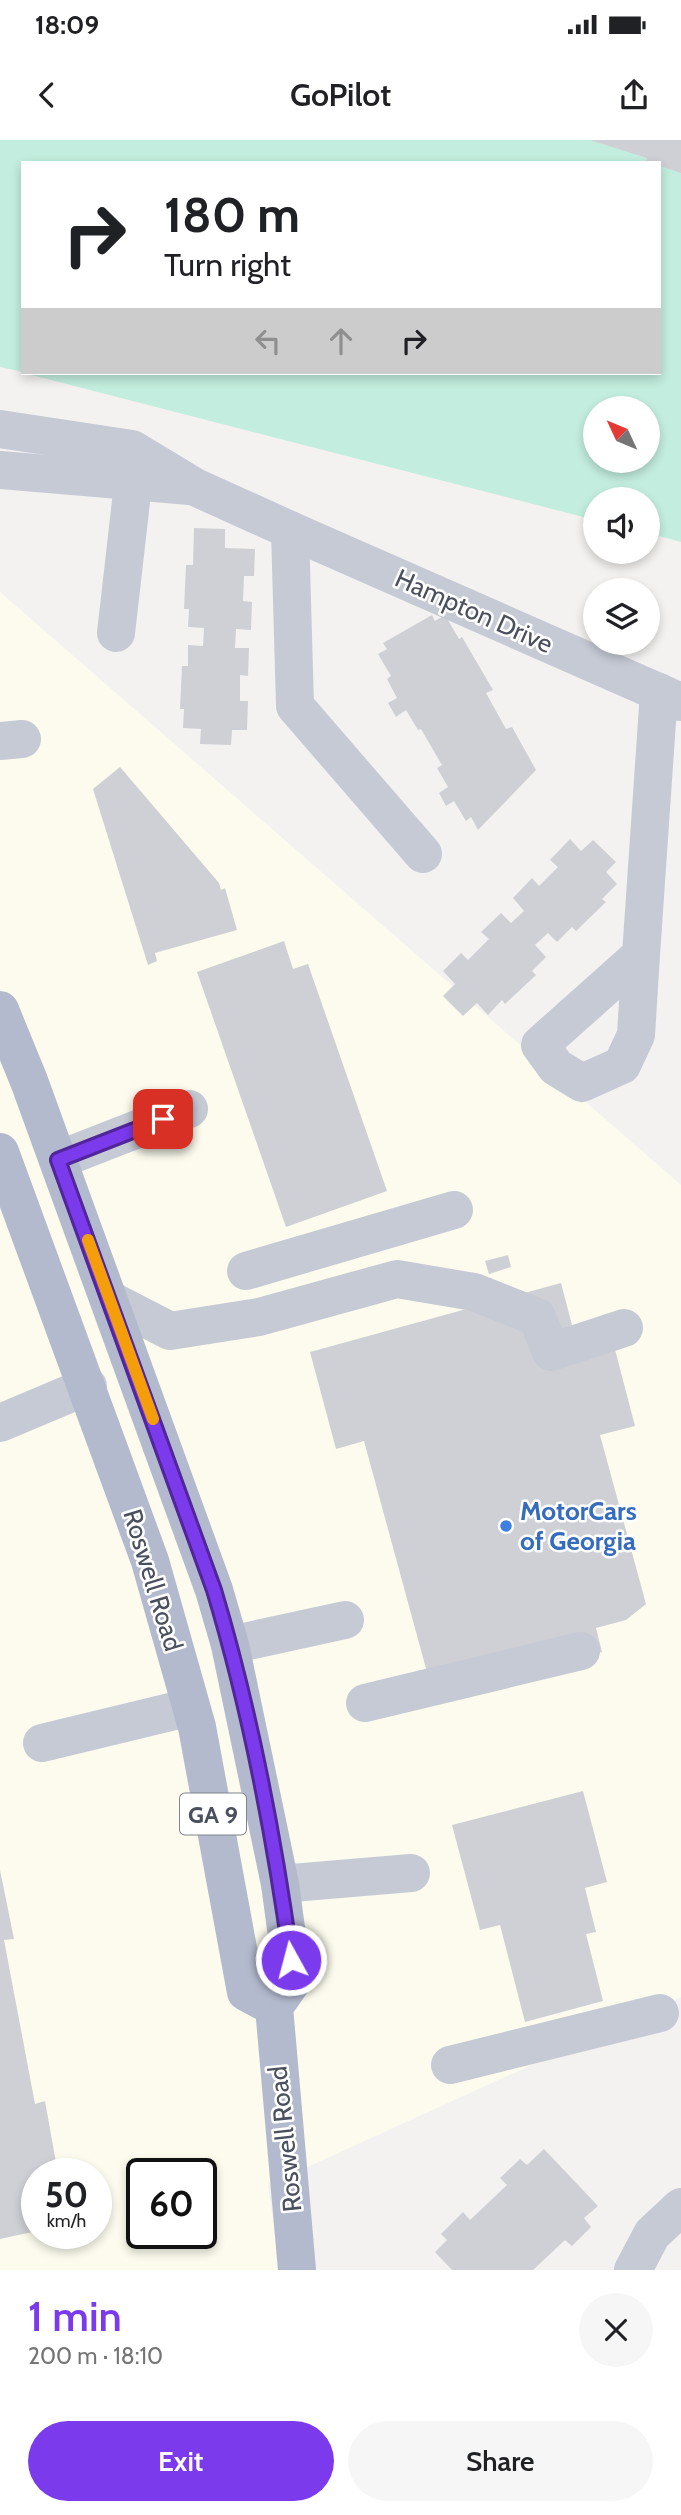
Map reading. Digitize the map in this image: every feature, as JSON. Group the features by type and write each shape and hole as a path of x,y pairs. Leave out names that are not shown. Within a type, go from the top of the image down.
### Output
{"main road":[{"name":"Roswell Road","path":"0,1010 110,1300 214,1590 230,1645 280,1884 293,1980 274,2007 297,2270"},
{"name":"Roswell Road","path":"0,1152 150,1561 191,1707 247,1992 274,2007"}],"street":[{"name":"Hampton Drive","path":"0,429 132,449 195,486 290,530 670,697 641,955 636,1035 622,1065 582,1083 556,1067 540,1045 641,955"},
{"name":"Hampton Drive","path":"0,470 44,472 133,484 195,486"},
{"path":"116,634 133,484"},
{"path":"290,530 295,706 423,854"},
{"path":"58,1160 189,1109"},
{"path":"246,1271 454,1210"},
{"path":"110,1300 170,1331 259,1317 397,1279 474,1292 537,1317 551,1352 624,1328"},
{"path":"0,1423 88,1387"},
{"path":"230,1645 345,1620"},
{"path":"365,1703 581,1651"},
{"path":"42,1743 191,1707"},
{"path":"280,1884 411,1872"},
{"path":"450,2065 660,2013"},
{"path":"634,2270 652,2234 681,2207"}],"shaded area":[{"path":"0,592 681,1185 681,1997 268,2185 280,2270 0,2270"}],"green space":[{"path":"0,140 622,140 681,160 681,542 660,536 660,487 583,487 583,517 32,375 661,375 661,161 21,161 21,372 0,367"}],"building":[{"path":"590,140 681,140 681,173 661,166 661,161 646,161 647,158"},
{"path":"194,528 225,529 225,548 255,549 254,576 244,576 243,601 252,602 251,630 236,629 235,648 249,648 248,676 240,675 240,701 248,701 247,730 232,730 231,745 200,744 201,729 183,728 184,709 180,709 182,666 188,666 188,645 203,646 204,628 188,627 189,609 184,609 186,565 193,565"},
{"path":"432,615 435,621 445,615 459,639 462,637 493,690 486,693 506,729 512,727 536,770 478,830 471,817 466,821 454,801 446,806 439,793 448,787 437,768 442,765 421,729 418,730 406,710 396,717 388,703 397,698 387,679 391,676 378,654 387,649 383,643"},
{"path":"120,767 219,883 221,890 225,888 237,930 155,953 157,961 148,965 93,789"},
{"path":"570,839 581,851 593,840 616,862 606,872 617,884 602,899 606,902 576,931 572,927 557,942 548,933 535,945 546,957 532,971 536,975 505,1004 502,1000 488,1015 477,1003 463,1016 443,996 455,984 443,971 461,953 468,960 489,939 481,932 501,913 511,923 524,911 513,898 532,878 539,886 558,867 550,860"},
{"path":"284,941 293,969 308,964 387,1191 286,1227 197,972"},
{"path":"508,1255 511,1267 489,1274 485,1261"},
{"name":"MotorCars of Georgia","path":"561,1283 579,1352 613,1342 635,1426 600,1435 646,1604 626,1620 596,1628 602,1652 434,1698 364,1441 336,1449 310,1352"},
{"path":"583,1791 607,1882 585,1888 596,1932 586,1934 603,2001 525,2022 500,1925 480,1930 452,1825"},
{"path":"0,1870 14,1939 4,1940 35,2104 45,2101 55,2158 21,2158 21,2234 0,2239"},
{"path":"544,2149 598,2206 584,2218 591,2227 572,2246 565,2240 533,2270 452,2270 435,2252 447,2240 441,2234 463,2212 470,2220 507,2185 500,2178 520,2159 527,2165"}],"slow traffic":[{"path":"88,1240 153,1419"}],"place":[{"name":"MotorCars of Georgia","path":"506,1526"}],"route":[{"path":"163,1119 58,1160 214,1590 230,1645 280,1884 291,1960"}]}
